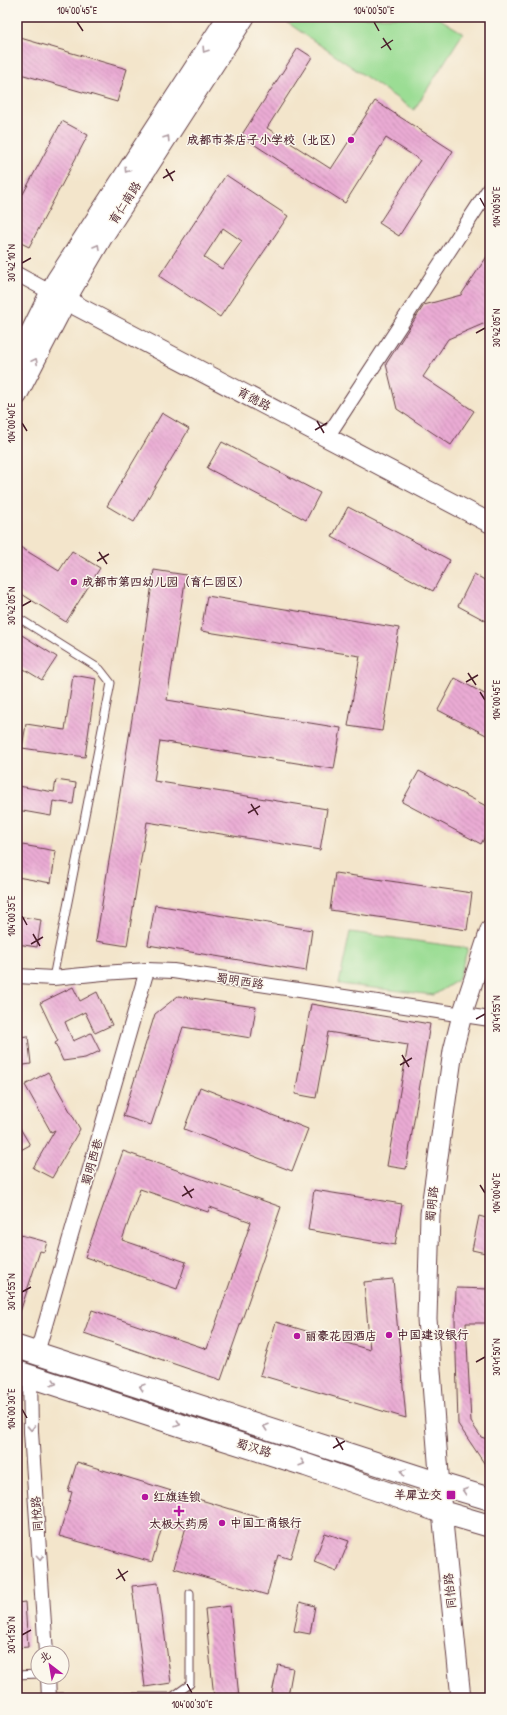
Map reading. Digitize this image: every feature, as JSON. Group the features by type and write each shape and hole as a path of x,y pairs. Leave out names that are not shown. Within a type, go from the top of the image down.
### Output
{"main road":[{"name":"蜀汉路","path":"27,1350 490,1499"},
{"name":"蜀汉路","path":"23,1373 306,1465 442,1512 490,1526"}],"street":[{"path":"17,359 58,296 56,280 227,17"},
{"name":"育仁南路","path":"17,396 58,296 103,237 245,17"},
{"path":"327,437 490,188"},
{"name":"育德路","path":"17,274 490,523"},
{"name":"蜀明路","path":"440,1484 427,1319 430,1214 453,1051 462,1015 490,930"},
{"name":"蜀明西路","path":"17,976 53,978 103,972 147,970 173,971 490,1019"},
{"name":"蜀明西巷","path":"27,1350 147,970"},
{"name":"同悦路","path":"23,1373 32,1432 45,1645"},
{"name":"同怡路","path":"440,1484 461,1698"},
{"path":"48,1685 49,1697"}],"lane":[{"path":"17,617 100,669 111,683 53,978"},
{"path":"49,1697 172,1698 190,1684 190,1593"},
{"path":"17,1675 30,1674"}],"green space":[{"path":"292,17 437,17 463,33 414,110 288,23"},
{"path":"350,932 468,948 458,980 434,995 339,984"}],"building":[{"path":"17,37 127,69 117,102 17,73"},
{"path":"298,48 312,57 267,128 331,169 375,101 453,151 399,236 379,223 420,160 386,138 345,203 241,136"},
{"path":"62,121 88,135 29,247 17,241 17,191 23,194"},
{"path":"226,175 288,216 220,317 159,276","holes":["223,228 242,241 222,269 204,257"]},
{"path":"490,252 490,321 448,339 423,377 474,411 451,445 397,409 386,364 424,305 461,295"},
{"path":"162,413 189,429 134,522 107,506"},
{"path":"222,442 320,493 306,520 207,468"},
{"path":"348,507 450,560 433,591 332,537"},
{"path":"17,545 59,571 72,551 100,568 66,622 17,591"},
{"path":"154,570 186,575 167,700 341,728 334,769 160,741 154,781 327,809 320,850 147,822 127,946 96,941 135,700"},
{"path":"474,574 490,583 490,623 458,606"},
{"path":"207,596 399,628 382,731 348,726 360,656 201,631"},
{"path":"17,632 57,657 42,680 17,665"},
{"path":"73,675 96,679 85,757 22,748 26,724 65,730"},
{"path":"455,678 490,697 490,737 438,710"},
{"path":"419,771 490,808 490,827 481,844 402,802"},
{"path":"56,780 76,783 73,804 53,801 51,816 17,810 18,786 54,792"},
{"path":"17,844 56,851 51,883 17,877"},
{"path":"335,873 472,893 467,930 330,910"},
{"path":"155,905 312,930 306,971 148,945"},
{"path":"17,916 41,920 37,947 17,944"},
{"path":"73,987 80,1001 97,992 112,1025 95,1033 85,1012 65,1022 73,1041 91,1033 100,1051 85,1058 63,1061 55,1043 58,1041 40,1003"},
{"path":"178,996 256,1007 251,1038 183,1027 151,1125 123,1116 155,1014"},
{"path":"311,1004 430,1024 406,1169 387,1166 408,1045 328,1032 316,1098 295,1094"},
{"path":"28,1036 31,1064 17,1066 17,1037"},
{"path":"48,1072 80,1129 52,1178 33,1168 55,1130 51,1132 25,1085"},
{"path":"200,1087 308,1129 292,1171 184,1129"},
{"path":"17,1123 30,1145 17,1152"},
{"path":"123,1151 281,1207 221,1380 84,1333 92,1310 207,1349 251,1222 210,1207 208,1212 140,1189 122,1240 186,1262 177,1289 85,1257"},
{"path":"314,1190 402,1204 395,1245 308,1230"},
{"path":"479,1216 490,1219 490,1254 472,1250"},
{"path":"17,1234 47,1242 44,1252 40,1251 19,1315 17,1315"},
{"name":"丽豪花园酒店","path":"393,1279 406,1418 260,1375 276,1322 370,1350 364,1282"},
{"path":"456,1288 490,1289 490,1323 466,1323 471,1422 481,1437 490,1440 490,1472 458,1424 455,1320"},
{"path":"77,1462 299,1530 290,1559 278,1555 267,1595 174,1568 186,1527 164,1520 152,1562 59,1536 72,1492 68,1491"},
{"path":"325,1533 349,1541 337,1571 314,1562"},
{"path":"158,1583 171,1683 145,1687 132,1586"},
{"path":"25,1602 28,1647 17,1648 17,1603"},
{"path":"300,1602 315,1606 310,1634 294,1631"},
{"path":"230,1606 239,1698 214,1698 205,1609"},
{"path":"278,1665 293,1668 288,1696 272,1693"}],"place":[{"name":"成都市茶店子小学校（北区）","path":"351,140"},
{"name":"成都市第四幼儿园（育仁园区）","path":"74,582"},
{"name":"中国建设银行","path":"389,1335"},
{"name":"丽豪花园酒店","path":"297,1336"},
{"name":"羊犀立交","path":"451,1495"},
{"name":"红旗连锁","path":"145,1497"},
{"name":"太极大药房","path":"179,1511"},
{"name":"中国工商银行","path":"222,1523"}]}
